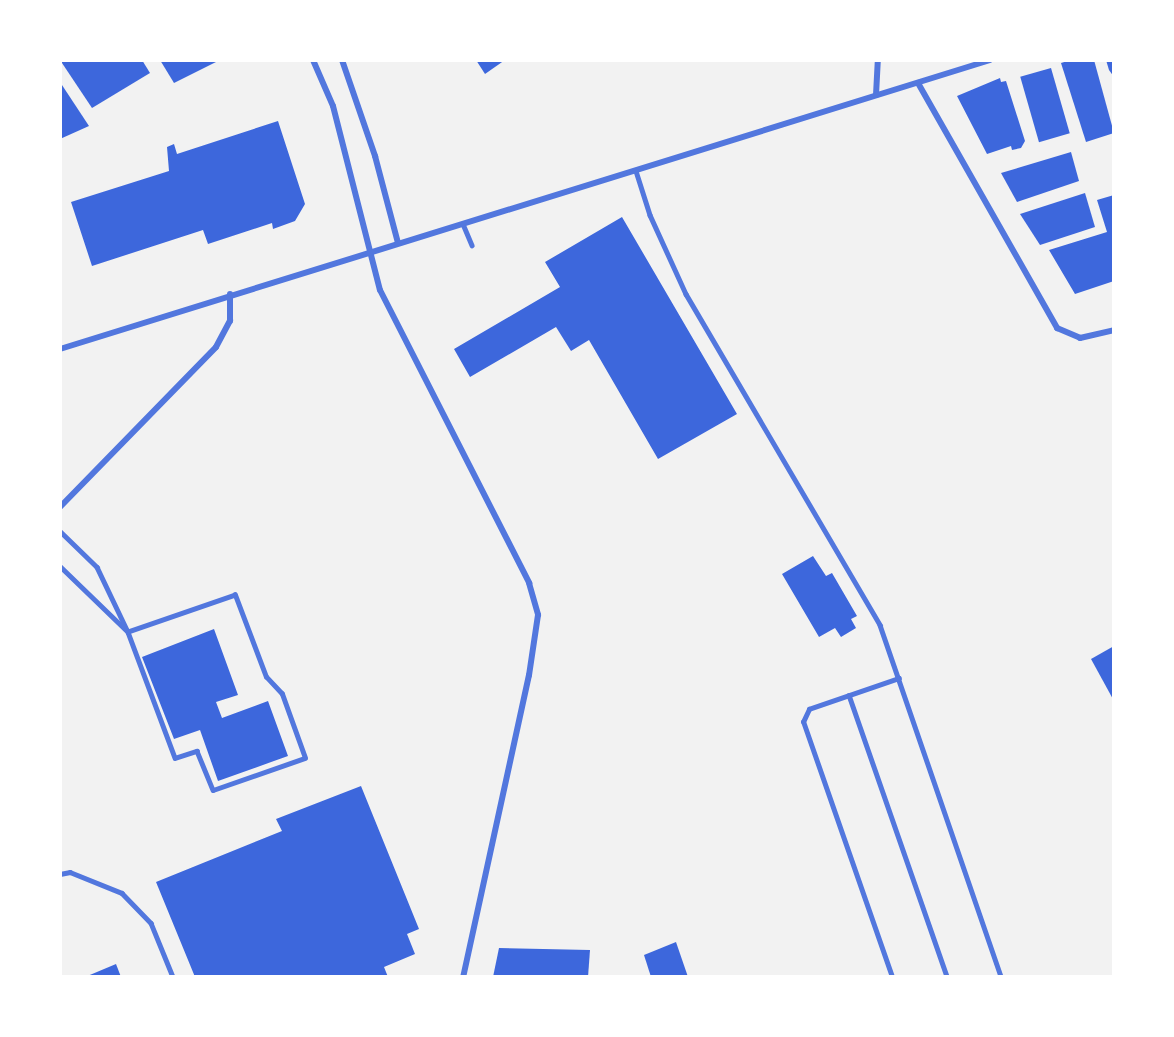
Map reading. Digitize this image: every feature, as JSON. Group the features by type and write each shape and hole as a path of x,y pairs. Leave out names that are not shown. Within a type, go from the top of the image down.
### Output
{"street":[{"path":"313,60 333,106 380,290 530,583 538,615 529,675 463,977"},
{"path":"342,60 375,156 398,243"},
{"path":"876,95 878,60"},
{"path":"60,349 230,294 636,171 990,60"},
{"path":"918,83 1057,328 1080,338 1114,330"},
{"path":"60,507 216,347 230,321 230,294"}],"lane":[{"path":"636,171 650,215 686,294 871,607 899,678 1001,977"},
{"path":"462,224 472,245"},
{"path":"60,531 97,567 128,632 175,758 197,751 213,790 305,758 282,694 266,677 235,594 128,632"},
{"path":"60,566 128,632"},
{"path":"892,977 803,722 809,710 899,678"},
{"path":"849,695 947,977"},
{"path":"60,874 70,872 122,893 151,923 173,977"}],"building":[{"path":"60,60 142,60 150,73 92,108"},
{"path":"160,60 220,60 174,83"},
{"path":"476,60 505,60 485,74"},
{"path":"1071,60 1094,60 1114,133 1086,142 1061,63"},
{"path":"1106,60 1114,60 1114,77 1109,70"},
{"path":"1051,68 1070,133 1039,142 1020,77"},
{"path":"1000,78 1001,82 1006,81 1025,141 1021,148 1012,150 1011,146 987,154 957,96"},
{"path":"60,82 89,126 60,139"},
{"path":"278,121 305,204 295,221 273,229 272,223 208,244 203,230 92,266 71,202 169,171 167,147 174,144 177,154"},
{"path":"1071,152 1079,181 1017,202 1001,173"},
{"path":"1085,193 1095,227 1040,245 1020,214"},
{"path":"1114,195 1114,281 1075,294 1049,250 1107,232 1097,200"},
{"path":"622,217 737,414 658,459 589,340 571,351 556,327 470,377 454,349 560,287 545,262"},
{"path":"813,556 826,576 832,573 857,616 851,619 856,628 841,637 835,628 819,637 782,574"},
{"path":"214,629 238,695 216,702 222,718 268,701 288,756 218,781 200,730 174,739 142,657"},
{"path":"1114,646 1114,701 1091,659"},
{"path":"361,786 419,929 407,934 415,954 384,967 388,977 195,977 156,882 282,831 276,819"},
{"path":"676,942 688,977 651,977 644,955"},
{"path":"499,948 590,950 588,977 493,977"},
{"path":"116,964 121,977 85,977"}]}
